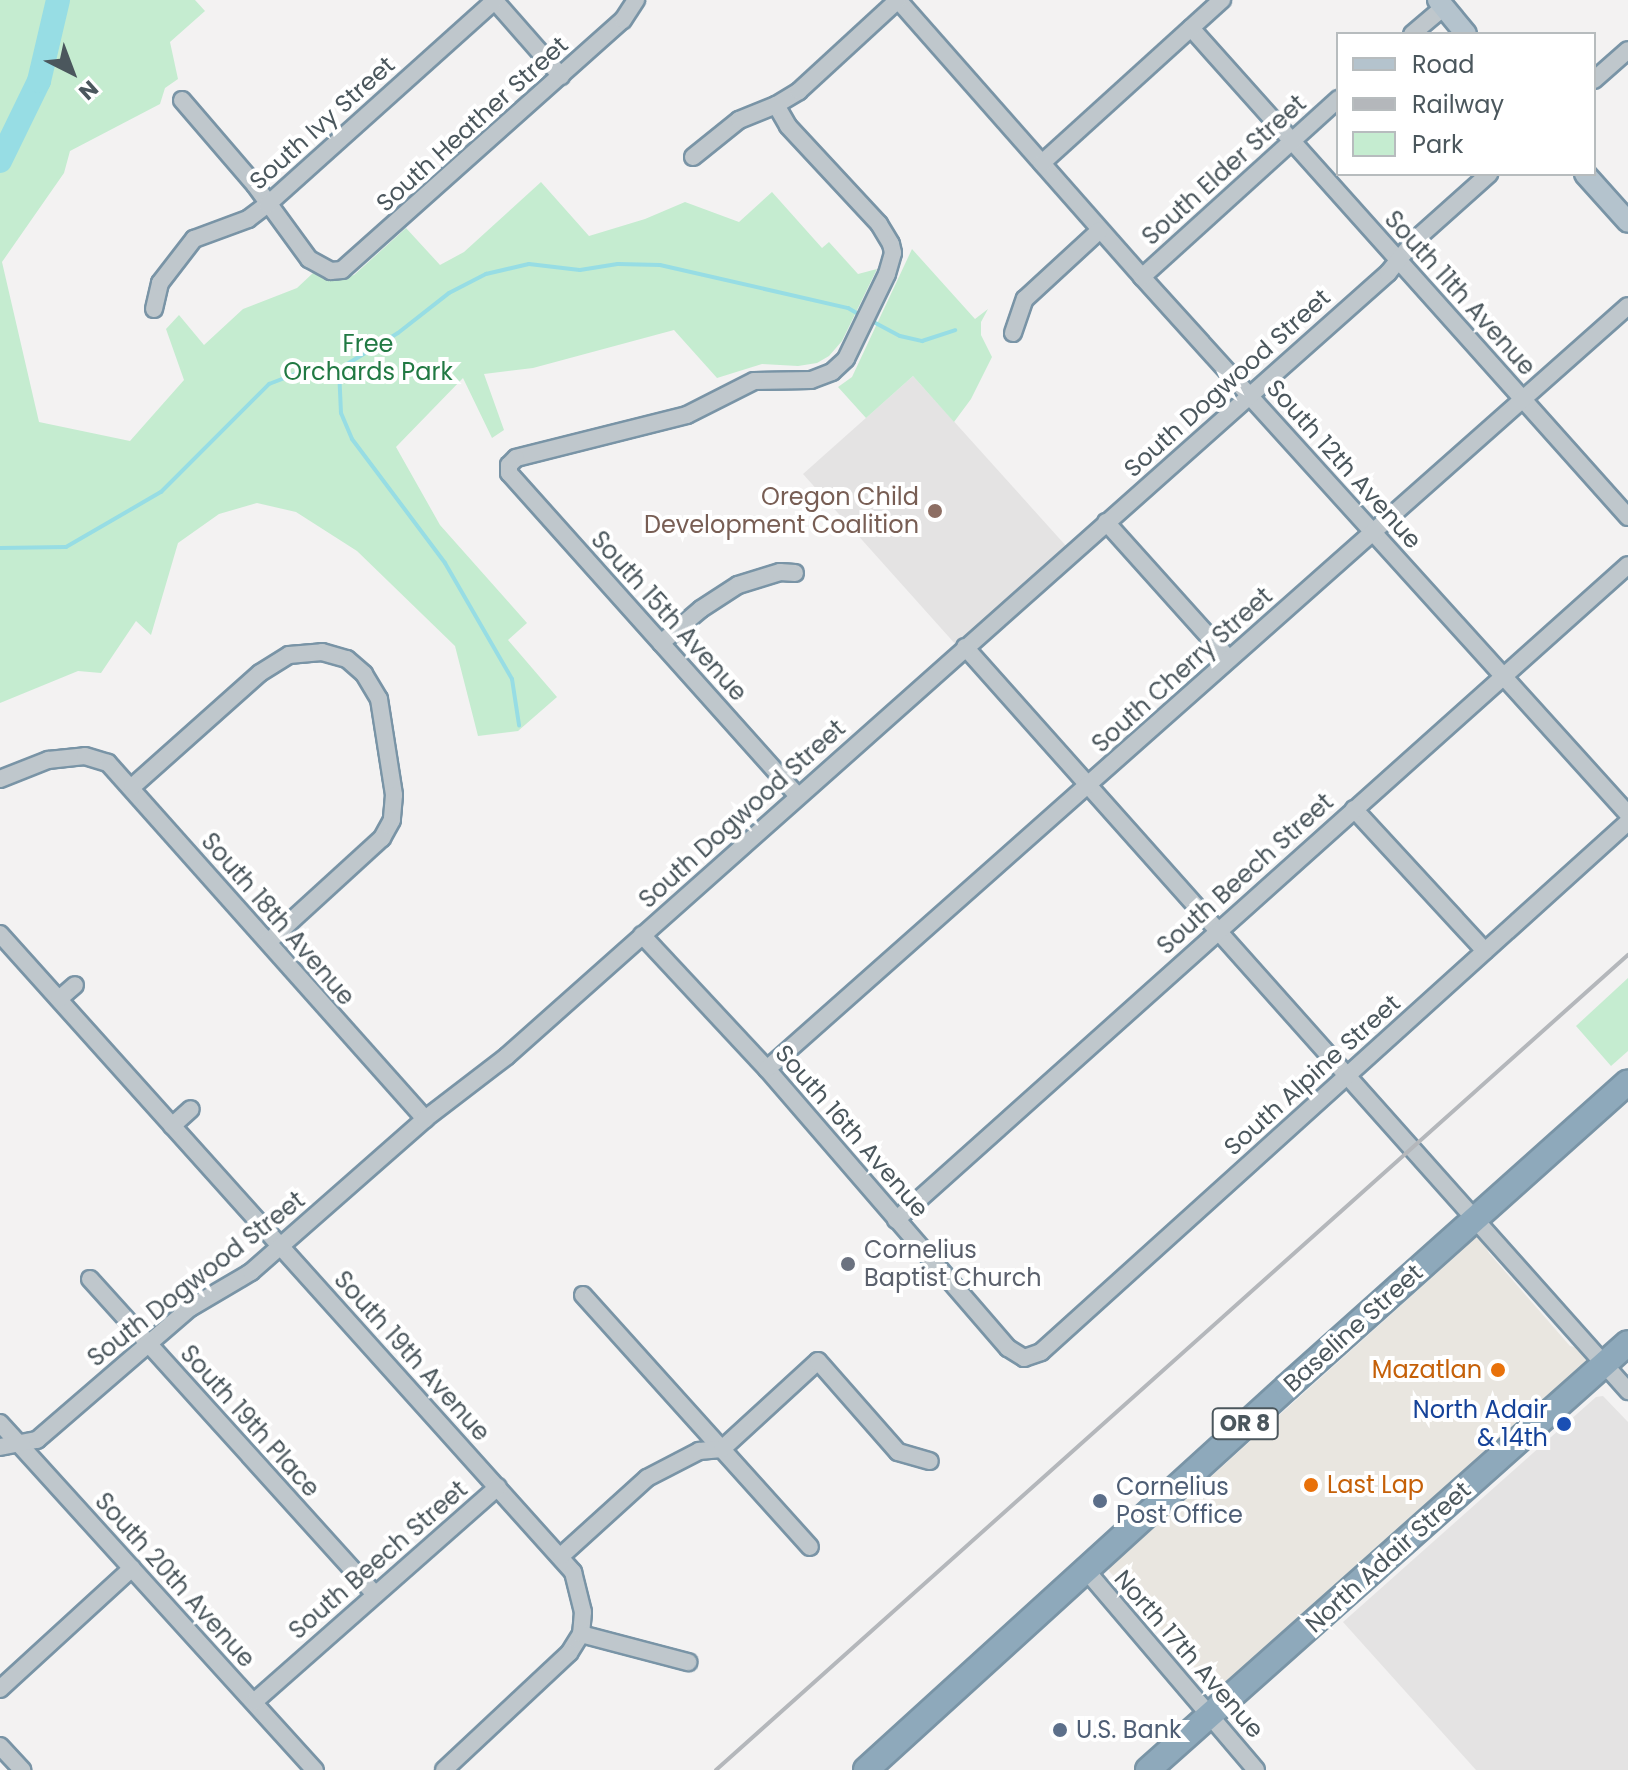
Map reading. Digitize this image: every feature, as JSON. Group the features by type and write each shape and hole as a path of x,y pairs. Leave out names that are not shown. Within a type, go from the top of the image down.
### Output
{"highway":[{"name":"Baseline Street","path":"866,1770 1475,1220 1623,1095"},
{"name":"North Adair Street","path":"1148,1770 1628,1343"}],"main road":[{"path":"1441,3 1464,32"},
{"path":"1587,176 1628,222"}],"street":[{"path":"495,0 561,76"},
{"name":"South Ivy Street","path":"154,309 160,283 194,239 248,219 268,204 495,0"},
{"name":"South Heather Street","path":"268,204 309,259 331,271 351,264 623,20 636,0"},
{"path":"693,157 739,120 776,105 799,91 898,0"},
{"name":"South 12th Avenue","path":"898,0 1142,277 1628,814"},
{"path":"1042,163 1222,0"},
{"path":"1414,32 1441,3"},
{"name":"South 11th Avenue","path":"1191,28 1628,517"},
{"path":"1596,78 1628,50"},
{"path":"182,100 268,204"},
{"name":"South Elder Street","path":"1142,277 1336,101"},
{"name":"South 15th Avenue","path":"776,105 788,126 879,224 891,244 891,264 846,359 819,377 799,381 754,381 687,415 529,454 509,465 509,473 798,796"},
{"name":"South Dogwood Street","path":"0,1447 37,1440 190,1308 235,1284 425,1119 507,1056 1250,395 1487,176"},
{"path":"1013,333 1025,299 1100,230"},
{"name":"South Cherry Street","path":"767,1069 1628,306"},
{"path":"1106,522 1229,659"},
{"name":"South Beech Street","path":"896,1220 1628,565"},
{"path":"661,643 701,609 738,585 780,572 795,573"},
{"path":"965,647 1628,1391"},
{"path":"132,787 260,673 289,655 322,652 347,659 364,674 379,699 394,795 392,820 382,838 268,942"},
{"name":"South 18th Avenue","path":"0,779 48,760 90,758 108,763 425,1119"},
{"path":"1354,809 1485,951"},
{"name":"South Alpine Street","path":"1024,1358 1041,1352 1628,822"},
{"name":"South 19th Avenue","path":"0,934 561,1556 579,1587 583,1612 581,1634"},
{"name":"South 16th Avenue","path":"642,935 767,1069 1008,1348 1024,1358"},
{"path":"59,999 75,985"},
{"path":"172,1126 191,1109"},
{"name":"South 19th Place","path":"90,1279 375,1594"},
{"path":"583,1295 810,1547"},
{"path":"561,1556 647,1478 699,1451 722,1449 818,1361 898,1452 930,1461"},
{"name":"South 20th Avenue","path":"0,1423 315,1770"},
{"name":"South Beech Street","path":"254,1702 498,1487"},
{"path":"0,1689 132,1568"},
{"name":"North 17th Avenue","path":"1085,1569 1256,1770"},
{"path":"444,1770 554,1671 581,1634 688,1662"},
{"path":"0,1746 22,1770"}],"shaded area":[{"name":"Oregon Child Development Coalition","path":"913,376 1067,547 957,646 803,474"},
{"path":"1471,1236 1481,1238 1489,1253 1570,1346 1579,1348 1587,1356 1588,1368 1576,1378 1569,1379 1230,1680 1228,1689 1219,1696 1209,1695 1201,1687 1202,1676 1109,1571 1109,1562 1124,1555 1458,1254"},
{"path":"1603,1396 1628,1422 1628,1770 1476,1770 1343,1622 1596,1397"}],"green space":[{"name":"Free Orchards Park","path":"0,0 195,0 205,11 170,42 178,79 165,88 160,104 70,151 64,173 2,262 39,422 130,441 184,380 166,329 179,315 204,345 243,309 297,288 313,273 336,280 354,275 406,228 440,265 464,252 541,182 589,236 645,219 685,202 739,222 772,192 822,248 829,242 858,274 877,269 842,341 829,356 817,363 798,366 762,364 717,378 674,330 533,368 484,374 504,430 492,438 463,378 396,447 440,525 527,623 508,640 557,697 518,731 478,736 455,646 357,551 296,512 257,503 219,514 178,543 151,635 136,621 101,673 78,671 0,703"},
{"path":"912,249 975,319 988,309 981,322 981,335 992,357 971,399 954,422 913,376 866,418 838,387 852,377"},
{"path":"1628,978 1628,1051 1611,1066 1576,1026"}],"waterway":[{"path":"0,161 39,81 58,0"},
{"path":"0,548 66,547 161,492 269,384 313,367 339,369 398,333 449,293 486,274 529,264 580,270 618,264 660,265 848,308 860,315"},
{"path":"868,319 900,336 922,341 955,330"},
{"path":"339,369 341,413 352,439 445,563 512,679 519,725"}],"railway":[{"path":"716,1770 1628,955"}],"place":[{"name":"Oregon Child Development Coalition","path":"935,511"},
{"name":"Cornelius Baptist Church","path":"848,1264"},
{"name":"Mazatlan","path":"1498,1370"},
{"name":"North Adair & 14th","path":"1564,1424"},
{"name":"Last Lap","path":"1311,1485"},
{"name":"Cornelius Post Office","path":"1100,1501"},
{"name":"U.S. Bank","path":"1060,1730"}]}
